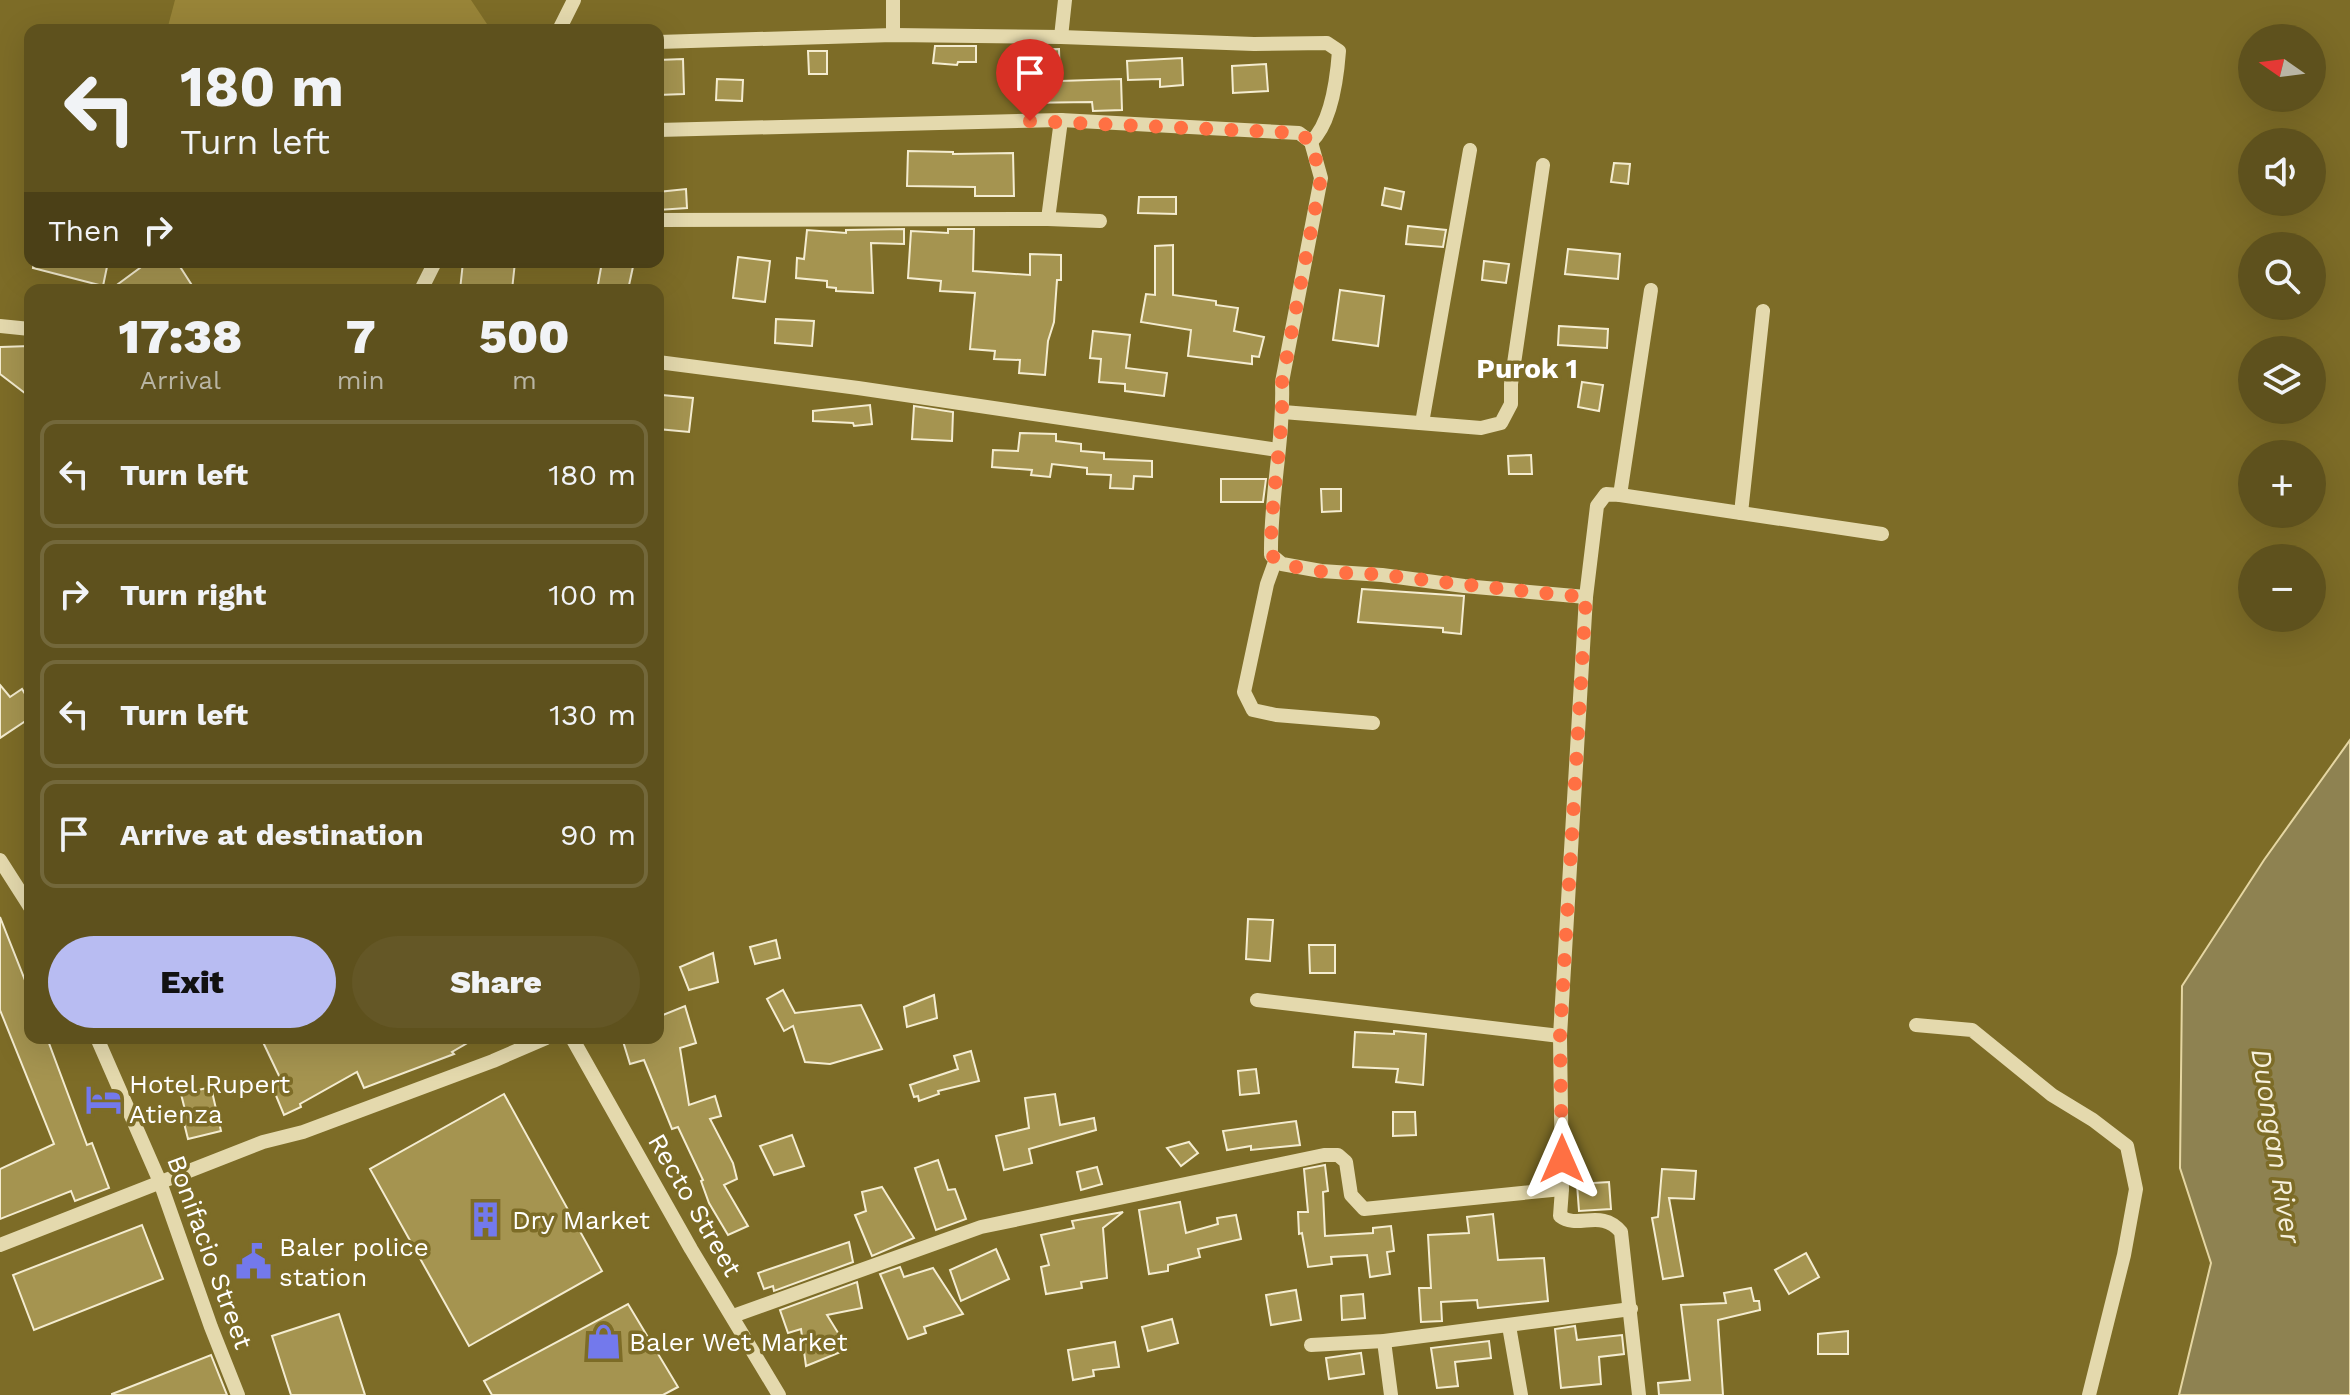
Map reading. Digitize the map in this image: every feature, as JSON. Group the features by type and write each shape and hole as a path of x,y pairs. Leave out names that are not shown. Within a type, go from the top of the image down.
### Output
{"street":[{"path":"562,24 574,0"},
{"path":"893,0 893,35"},
{"path":"1061,37 1065,0"},
{"path":"664,42 893,35 1327,43 1339,51 1337,77 1321,133 1311,142"},
{"path":"1048,219 1061,120"},
{"path":"664,130 1061,120 1299,133 1311,142 1321,178 1282,382 1283,412 1270,520 1271,555 1282,564 1321,571 1586,597"},
{"path":"1422,423 1470,150"},
{"path":"1283,412 1481,428 1501,423 1511,404 1511,384 1543,165"},
{"path":"664,220 1100,221"},
{"path":"1620,495 1651,290"},
{"path":"1741,513 1763,311"},
{"path":"0,326 24,328"},
{"path":"664,363 1278,450"},
{"path":"1639,1395 1621,1232 1615,1224 1603,1220 1568,1221 1560,1216 1560,1036 1586,597 1597,506 1606,494 1620,495 1882,534"},
{"path":"1276,559 1267,584 1244,692 1253,710 1276,715 1373,723"},
{"path":"0,860 24,898"},
{"path":"1257,1000 1560,1036"},
{"path":"1916,1025 1972,1030 2052,1095 2127,1146 2136,1189 2124,1255 2089,1395"},
{"name":"Bonifacio Street","path":"100,1044 160,1182 238,1395"},
{"path":"0,1245 263,1142 303,1132 532,1044"},
{"name":"Recto Street","path":"575,1044 691,1249 779,1395"},
{"path":"733,1316 981,1227 1324,1155 1338,1155 1346,1162 1351,1195 1364,1209 1562,1189"},
{"path":"1311,1345 1384,1341 1631,1309"},
{"path":"1509,1326 1521,1395"},
{"path":"1384,1341 1391,1395"}],"shaded area":[{"path":"175,0 471,0 487,24 169,24"}],"water":[{"name":"Duongan River","path":"2350,740 2350,1395 2179,1395 2211,1263 2180,1168 2182,986 2264,860"}],"building":[{"path":"935,46 976,46 976,62 958,62 957,65 933,63"},
{"path":"1059,49 1060,81 1121,79 1122,110 1093,111 1092,102 1019,103 1018,50"},
{"path":"808,51 827,51 827,74 809,74"},
{"path":"1182,58 1183,85 1160,87 1160,79 1128,80 1127,61"},
{"path":"683,59 684,94 664,95 664,60"},
{"path":"1266,64 1268,91 1233,93 1232,66"},
{"path":"717,79 743,80 742,101 716,100"},
{"path":"908,151 1013,153 1014,196 975,196 975,187 907,186"},
{"path":"1614,163 1630,164 1628,184 1611,182"},
{"path":"1385,188 1404,192 1401,209 1382,205"},
{"path":"686,189 687,208 664,210 664,191"},
{"path":"1139,197 1176,197 1176,214 1138,213"},
{"path":"1408,226 1446,230 1443,247 1406,244"},
{"path":"904,229 904,244 871,243 873,293 836,291 836,288 827,287 827,281 796,278 797,258 804,259 807,230 846,233 846,230"},
{"path":"948,229 974,229 973,271 1030,275 1030,254 1061,255 1061,280 1057,280 1045,375 1019,373 1020,360 994,359 995,351 970,349 975,293 940,291 941,281 908,278 911,231 948,233"},
{"path":"1173,245 1173,295 1216,301 1216,305 1238,308 1234,331 1264,337 1259,357 1252,356 1252,364 1188,356 1191,330 1141,322 1146,294 1155,295 1155,246"},
{"path":"1568,249 1620,254 1618,279 1565,274"},
{"path":"738,257 770,261 765,302 733,298"},
{"path":"1484,261 1509,264 1506,283 1482,280"},
{"path":"33,268 107,268 103,284"},
{"path":"140,268 181,268 191,284 118,284"},
{"path":"462,268 514,268 513,284 461,284"},
{"path":"601,268 633,268 629,284 598,284"},
{"path":"1340,290 1384,296 1378,346 1333,340"},
{"path":"776,319 814,321 812,346 775,343"},
{"path":"1559,326 1608,329 1607,348 1558,345"},
{"path":"1093,331 1130,335 1126,368 1167,373 1164,396 1125,391 1125,384 1099,382 1101,359 1090,358"},
{"path":"24,346 24,392 0,374 0,347"},
{"path":"1582,382 1603,385 1599,411 1578,407"},
{"path":"664,395 693,398 689,432 664,430"},
{"path":"870,405 872,424 854,426 853,423 813,421 813,411"},
{"path":"914,406 953,412 952,441 912,439"},
{"path":"1020,433 1056,434 1056,441 1081,444 1081,451 1104,453 1104,459 1152,461 1152,477 1134,476 1133,489 1110,488 1111,475 1087,474 1087,468 1052,464 1050,477 1031,475 1032,470 992,467 993,450 1018,451"},
{"path":"1531,455 1532,474 1509,474 1508,456"},
{"path":"1221,479 1266,479 1263,502 1221,502"},
{"path":"1321,489 1341,489 1341,511 1322,512"},
{"path":"1362,589 1464,596 1461,634 1443,632 1443,628 1358,622"},
{"path":"0,685 10,697 22,689 24,722 0,738"},
{"path":"0,917 24,978 24,1044 49,1044 87,1145 92,1143 109,1188 75,1201 71,1191 0,1219 0,1169 54,1144 0,1010"},
{"path":"1248,919 1273,920 1270,961 1246,959"},
{"path":"776,940 780,958 755,964 750,947"},
{"path":"1309,945 1335,945 1335,973 1310,973"},
{"path":"713,953 718,982 689,990 680,967"},
{"path":"783,990 795,1013 861,1005 882,1049 830,1064 805,1062 793,1026 784,1031 767,999"},
{"path":"934,995 937,1018 907,1027 904,1007"},
{"path":"685,1006 696,1043 680,1048 689,1105 715,1096 721,1116 710,1119 733,1163 737,1179 724,1185 748,1226 728,1235 709,1203 703,1180 678,1127 672,1129 644,1060 630,1064 624,1044 664,1044 664,1015"},
{"path":"1394,1031 1426,1034 1423,1085 1396,1082 1398,1069 1353,1067 1355,1032 1394,1034"},
{"path":"264,1044 466,1044 452,1052 454,1054 364,1088 357,1072 284,1115 272,1086 282,1082"},
{"path":"971,1051 979,1081 938,1091 939,1094 919,1101 918,1096 914,1097 910,1085 958,1069 954,1056"},
{"path":"1256,1069 1259,1093 1240,1095 1238,1071"},
{"path":"211,1087 221,1131 188,1139 181,1094"},
{"name":"Dry Market","path":"504,1094 602,1271 469,1346 370,1169"},
{"path":"1055,1094 1060,1125 1094,1118 1096,1130 1029,1149 1032,1163 1004,1170 996,1136 1029,1128 1025,1098"},
{"path":"1393,1112 1415,1112 1416,1135 1393,1136"},
{"path":"1296,1121 1300,1145 1227,1150 1223,1131"},
{"path":"792,1135 804,1166 774,1175 760,1146"},
{"path":"1189,1142 1198,1153 1181,1166 1167,1148"},
{"path":"938,1160 948,1190 955,1189 966,1219 936,1230 915,1168"},
{"path":"1325,1165 1328,1191 1323,1192 1325,1236 1373,1233 1373,1228 1391,1226 1394,1251 1387,1252 1390,1274 1370,1277 1367,1255 1331,1257 1332,1264 1308,1267 1302,1233 1299,1234 1298,1212 1308,1212 1304,1169"},
{"path":"1097,1167 1102,1184 1081,1190 1077,1172"},
{"path":"1662,1169 1696,1171 1694,1199 1669,1198 1683,1276 1663,1279 1652,1218 1658,1217"},
{"path":"1609,1182 1611,1209 1579,1211 1577,1184"},
{"path":"882,1187 914,1238 872,1256 855,1215 866,1211 862,1192"},
{"path":"1180,1202 1186,1233 1218,1224 1217,1218 1236,1215 1241,1239 1198,1249 1200,1257 1168,1265 1168,1271 1149,1274 1139,1210"},
{"path":"1123,1212 1103,1228 1107,1278 1081,1282 1082,1288 1046,1294 1041,1267 1049,1265 1041,1235 1074,1228 1072,1221"},
{"path":"1493,1214 1498,1260 1544,1258 1548,1301 1478,1308 1477,1300 1441,1302 1442,1321 1421,1322 1419,1288 1431,1288 1428,1235 1469,1233 1467,1217"},
{"path":"142,1225 163,1279 34,1330 13,1275"},
{"path":"849,1242 853,1262 774,1291 773,1286 764,1289 758,1273"},
{"path":"996,1249 1009,1279 961,1301 950,1270"},
{"path":"1806,1253 1819,1277 1789,1294 1775,1270"},
{"path":"900,1267 904,1277 933,1268 963,1314 924,1327 926,1333 908,1339 880,1274"},
{"path":"857,1282 862,1308 827,1315 848,1349 806,1366 801,1329 788,1333 780,1310"},
{"path":"1751,1288 1754,1301 1759,1301 1760,1310 1718,1320 1723,1395 1659,1395 1658,1383 1690,1380 1681,1305 1726,1303 1724,1293"},
{"path":"1296,1290 1301,1320 1271,1325 1266,1295"},
{"path":"1363,1294 1365,1318 1342,1320 1341,1296"},
{"name":"Baler Wet Market","path":"628,1304 678,1387 663,1395 492,1395 484,1381"},
{"path":"339,1314 365,1395 291,1395 272,1336"},
{"path":"1172,1319 1178,1343 1148,1351 1142,1327"},
{"path":"1575,1326 1577,1340 1622,1335 1624,1354 1599,1357 1601,1384 1561,1388 1555,1329"},
{"path":"1848,1331 1848,1354 1818,1354 1818,1334"},
{"path":"1489,1341 1491,1358 1455,1362 1458,1386 1437,1388 1431,1348"},
{"path":"1115,1342 1119,1367 1093,1370 1094,1376 1073,1380 1068,1350"},
{"path":"1361,1353 1364,1374 1329,1379 1326,1358"},
{"path":"211,1355 227,1395 112,1395 112,1394"}],"place":[{"name":"Hotel Rupert Atienza","path":"103,1099"},
{"name":"Dry Market","path":"486,1220"},
{"name":"Baler police station","path":"253,1262"},
{"name":"Baler Wet Market","path":"603,1342"}],"district":[{"name":"Purok 1","path":"1527,368"}],"route":[{"path":"1030,121 1299,133 1311,142 1321,178 1282,382 1283,412 1270,520 1271,555 1282,564 1321,571 1586,597 1560,1036 1562,1159"}]}
